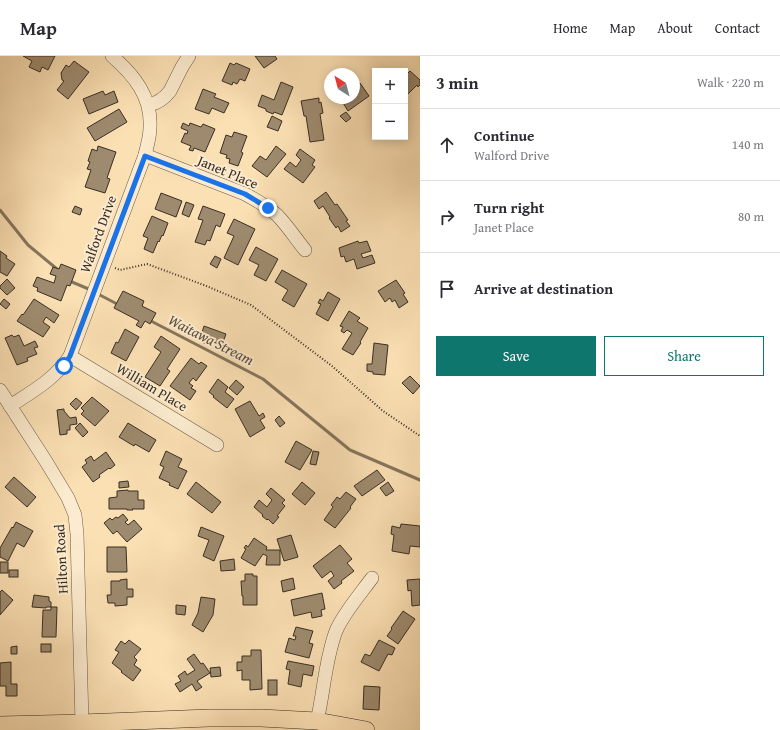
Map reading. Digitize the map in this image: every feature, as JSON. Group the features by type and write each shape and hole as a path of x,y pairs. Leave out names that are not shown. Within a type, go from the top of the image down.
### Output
{"main road":[{"path":"0,725 208,718 261,718 317,721 366,730"}],"street":[{"name":"Walford Drive","path":"10,406 57,373 64,366 70,356 145,156 150,129 149,105 139,85 112,56"},
{"path":"149,105 157,103 167,95 189,56"},
{"name":"Janet Place","path":"145,156 257,200 278,216 305,250"},
{"name":"William Place","path":"70,356 217,445"},
{"name":"Hilton Road","path":"0,390 62,487 75,515 77,534 82,723"},
{"path":"317,721 329,655 337,630 348,611 372,578"}],"path":[{"path":"104,264 120,270 147,264 204,284 250,305 332,366 383,411 420,436"}],"building":[{"path":"23,56 55,56 48,70 42,67 40,72 29,67 32,61"},
{"path":"255,56 275,56 277,59 264,68"},
{"path":"74,61 89,72 68,99 57,90 64,81 62,80 61,73 66,65 69,67"},
{"path":"230,63 234,65 236,63 250,69 245,81 240,79 237,84 233,82 232,85 222,81"},
{"path":"410,71 420,80 420,85 418,87 417,85 408,94 408,73"},
{"path":"281,82 293,87 282,115 274,112 273,114 258,106 262,95 274,100"},
{"path":"360,83 369,96 360,102"},
{"path":"203,89 216,94 214,97 229,103 224,113 212,108 209,114 195,109"},
{"path":"103,91 105,95 114,91 118,102 89,114 83,99"},
{"path":"319,98 319,103 321,102 323,113 320,114 324,140 310,142 306,116 304,116 301,101"},
{"path":"344,104 358,104 348,111"},
{"path":"119,109 127,122 95,141 87,128"},
{"path":"346,112 351,118 346,122 340,116"},
{"path":"272,116 282,121 278,131 267,127"},
{"path":"183,123 189,126 190,123 201,127 203,124 215,129 205,152 194,148 193,151 189,150 191,146 181,142 185,133 187,134 188,131 181,128"},
{"path":"234,132 247,136 238,166 229,163 230,159 226,158 227,155 220,153 226,135 232,137"},
{"path":"98,146 116,152 107,178 110,179 105,193 85,187 91,170 87,169 90,162 88,161 92,149 97,151"},
{"path":"276,146 286,154 267,177 252,166 260,156 266,160"},
{"path":"300,149 315,160 312,165 315,167 303,183 284,169 290,162 296,167 301,160 296,155"},
{"path":"326,192 335,205 337,204 348,220 346,221 350,226 341,232 338,226 336,228 329,218 330,217 323,206 319,209 314,201"},
{"path":"161,193 182,201 176,217 155,209"},
{"path":"186,202 194,205 189,217 182,214"},
{"path":"75,206 82,209 80,215 72,212"},
{"path":"203,206 225,214 220,227 216,225 210,241 207,240 205,245 195,242 203,220 198,219"},
{"path":"152,216 168,223 163,236 162,235 159,242 158,241 153,253 144,249 148,238 143,236"},
{"path":"234,219 255,229 238,265 224,258 234,236 227,233"},
{"path":"358,241 359,243 367,241 371,251 361,254 363,258 372,255 375,263 357,269 354,259 346,262 344,256 341,257 339,248"},
{"path":"256,247 278,259 266,281 254,275 259,265 249,260"},
{"path":"0,251 7,256 6,258 15,264 7,276 0,272"},
{"path":"215,256 221,259 217,268 210,264"},
{"path":"61,264 76,270 70,286 67,285 61,301 37,291 38,288 33,286 37,277 54,283 56,276 50,274 53,267 59,269"},
{"path":"282,270 307,284 294,307 282,300 288,290 275,282"},
{"path":"7,279 15,288 7,295 0,288 0,286"},
{"path":"396,280 405,293 403,294 408,302 399,308 395,300 392,302 390,298 385,302 378,291"},
{"path":"123,291 144,301 142,306 156,313 150,324 145,321 141,328 136,325 139,321 114,308"},
{"path":"328,292 340,299 328,321 316,314 321,304 318,303 320,299 323,301"},
{"path":"4,299 10,304 6,309 0,304"},
{"path":"34,299 59,315 54,323 46,317 43,322 50,327 43,337 17,321"},
{"path":"349,311 360,318 357,321 368,328 353,355 342,349 352,333 347,330 344,333 341,331 343,327 340,326"},
{"path":"204,326 226,334 222,345 210,341 208,345 202,342 203,340 200,339"},
{"path":"125,329 139,337 126,361 111,353 116,342 118,343"},
{"path":"12,335 14,337 19,335 24,346 35,341 38,347 34,348 37,354 27,358 28,361 17,365 5,338"},
{"path":"161,336 180,349 167,369 170,371 160,386 145,377 161,352 154,347"},
{"path":"374,343 388,345 385,375 373,374 373,372 367,371 367,364 372,364"},
{"path":"191,358 199,364 201,362 207,366 196,381 193,378 189,383 193,386 191,388 196,391 190,400 170,386"},
{"path":"410,376 420,386 413,394 402,383"},
{"path":"218,379 228,387 225,392 234,399 227,408 209,392"},
{"path":"236,380 244,387 237,395 229,388"},
{"path":"92,397 109,411 95,426 81,414 84,411 81,408"},
{"path":"76,398 82,403 76,410 70,404"},
{"path":"250,401 259,416 263,413 265,417 260,420 265,428 250,437 235,409"},
{"path":"64,409 70,418 76,417 77,424 70,425 70,430 67,430 67,434 60,435 57,410"},
{"path":"279,416 285,423 280,427 275,420"},
{"path":"80,423 88,432 83,437 75,428"},
{"path":"128,423 156,440 149,452 135,444 134,446 119,437"},
{"path":"296,441 312,450 300,470 285,462"},
{"path":"166,451 182,459 178,467 187,471 178,489 159,478 164,467 160,465"},
{"path":"313,451 319,452 316,465 310,464"},
{"path":"106,452 115,465 99,475 100,477 93,482 82,467 87,463 85,460 91,456 94,461"},
{"path":"377,470 385,480 362,496 354,486"},
{"path":"14,477 36,497 27,507 5,487"},
{"path":"128,481 129,487 119,488 119,482"},
{"path":"196,482 221,502 212,513 187,494"},
{"path":"302,482 315,493 305,505 292,494"},
{"path":"388,482 394,491 386,496 380,488"},
{"path":"271,488 285,500 282,503 285,506 273,524 262,516 263,515 254,507 259,500 267,507 272,500 266,494"},
{"path":"117,491 138,491 138,500 144,500 144,509 109,509 109,498 117,497"},
{"path":"346,492 356,499 350,507 351,508 335,528 324,520 333,507 331,505 337,497 340,499"},
{"path":"123,514 128,520 125,522 128,525 134,520 142,529 127,542 117,531 113,534 104,523 110,518 112,520"},
{"path":"16,522 33,531 24,547 17,543 8,561 0,557 0,548"},
{"path":"401,524 420,526 420,547 410,546 409,554 392,551 394,535 391,534 392,526 400,528"},
{"path":"201,527 224,536 214,561 203,556 209,540 198,536"},
{"path":"291,535 298,557 284,561 277,539"},
{"path":"254,538 267,547 266,550 280,550 280,565 266,565 267,556 263,554 255,566 241,558 246,549 244,548 246,545 248,547"},
{"path":"340,545 352,559 347,563 354,571 341,581 342,583 334,589 328,581 334,576 331,571 322,578 313,566"},
{"path":"107,547 126,547 127,572 107,572"},
{"path":"234,559 235,570 221,571 220,561"},
{"path":"0,562 8,562 8,573 0,573"},
{"path":"9,570 18,570 18,577 9,577"},
{"path":"245,574 253,574 253,576 257,576 257,605 243,605 241,581 245,581"},
{"path":"293,578 295,589 283,592 281,581"},
{"path":"127,579 127,589 133,589 133,597 127,597 127,605 115,606 115,603 108,603 107,595 111,595 111,581"},
{"path":"420,579 420,605 412,606 411,590 408,591 407,580"},
{"path":"2,590 13,600 0,615 0,592"},
{"path":"322,593 325,609 321,610 322,616 312,618 311,612 294,616 291,600"},
{"path":"34,595 49,597 51,607 32,607"},
{"path":"201,597 215,599 213,615 203,632 192,625 198,613"},
{"path":"176,605 186,606 185,615 176,614"},
{"path":"51,607 57,607 56,637 42,637 43,610 51,610"},
{"path":"403,611 415,619 398,644 387,636"},
{"path":"296,627 313,631 309,643 313,644 309,658 285,652 289,638 295,640 296,636 293,636"},
{"path":"129,640 141,649 134,657 137,660 134,665 141,670 133,681 112,663 119,652 115,650 121,641 125,644"},
{"path":"379,640 395,648 392,655 388,654 379,671 361,662 365,654 370,656"},
{"path":"41,644 51,644 51,652 41,652"},
{"path":"17,646 17,654 11,654 11,647"},
{"path":"251,650 261,650 262,689 250,690 250,680 242,680 242,670 237,671 237,662 242,662 242,656 251,656"},
{"path":"194,654 210,673 197,681 202,687 196,691 192,684 180,692 175,684 181,681 178,676 185,671 187,675 195,670 187,659"},
{"path":"288,661 314,666 312,676 303,674 301,687 288,684 290,670 286,669"},
{"path":"11,662 11,684 17,684 17,696 6,696 6,686 0,686 0,663"},
{"path":"220,667 221,676 211,677 210,668"},
{"path":"268,680 277,680 277,695 268,695"},
{"path":"364,686 380,687 379,710 363,709"}],"waterway":[{"name":"Waitawa Stream","path":"0,210 28,245 57,269"},
{"name":"Waitawa Stream","path":"69,279 72,282 91,290"},
{"name":"Waitawa Stream","path":"98,294 119,305"},
{"name":"Waitawa Stream","path":"149,320 263,379 350,450 420,480"}],"route":[{"path":"64,366 70,356 145,156 245,194 268,208"}]}
